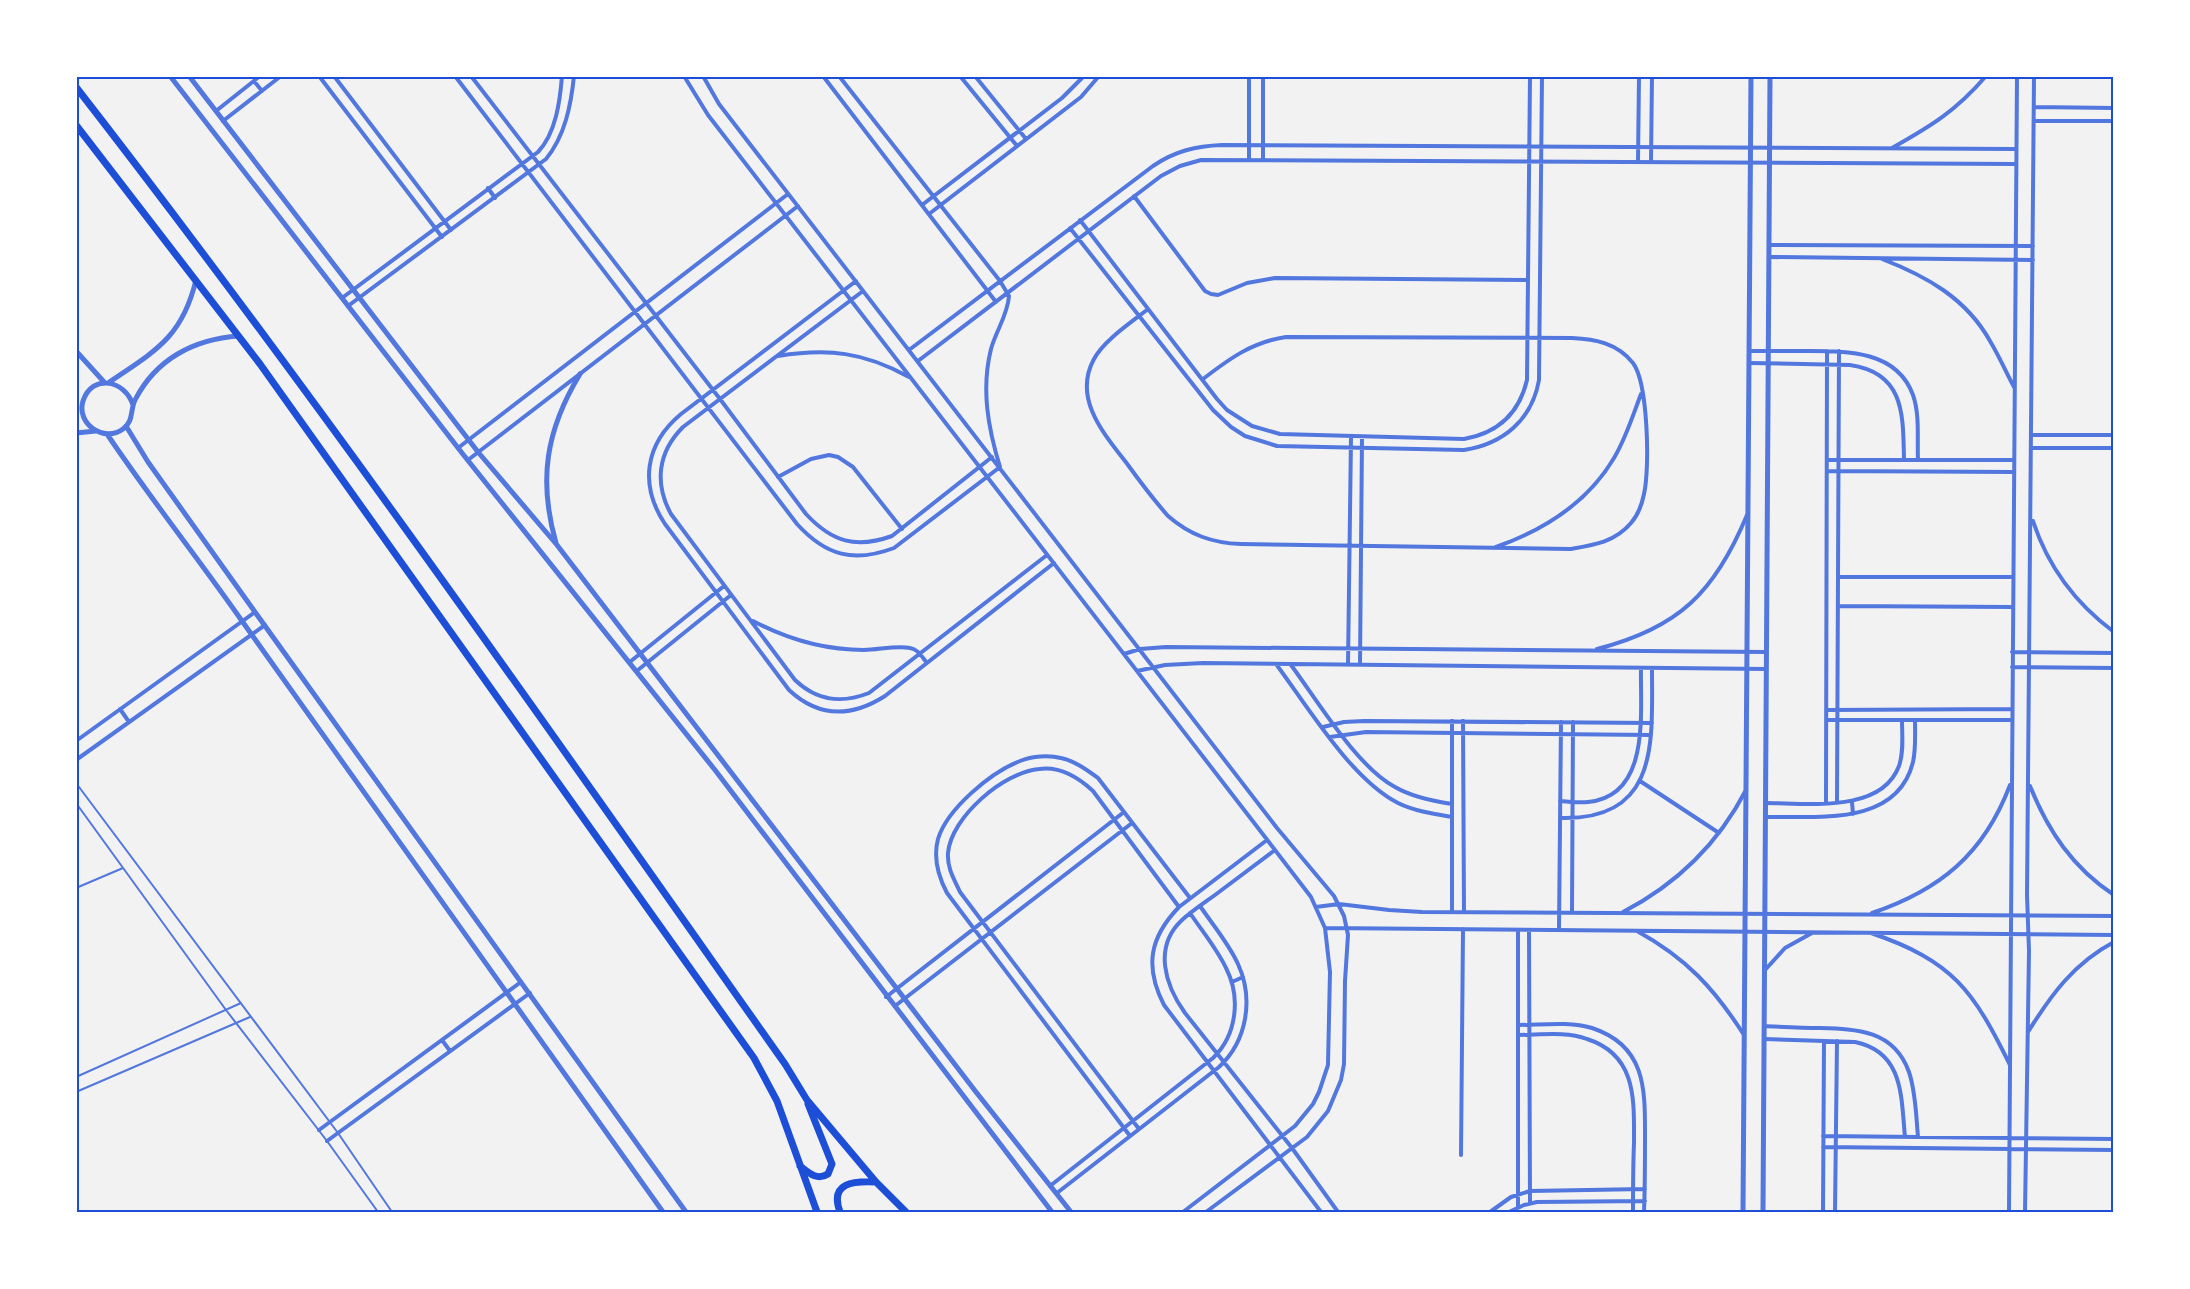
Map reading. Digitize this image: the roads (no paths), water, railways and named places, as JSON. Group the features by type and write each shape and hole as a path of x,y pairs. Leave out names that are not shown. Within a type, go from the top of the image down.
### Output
{"highway":[{"path":"76,87 186,228 489,646 785,1064 807,1100 876,1182 906,1212"},
{"path":"76,125 239,336 754,1058 777,1101 817,1212"},
{"path":"800,1166 813,1176 819,1177 828,1174 832,1164 807,1100"},
{"path":"840,1212 838,1196 847,1184 855,1181 876,1182"}],"street":[{"path":"170,76 458,448 638,670 1052,1212"},
{"path":"189,76 468,440 557,544 1071,1212"},
{"path":"215,111 260,76"},
{"path":"224,121 281,76"},
{"path":"319,76 442,237"},
{"path":"334,76 451,230"},
{"path":"454,76 797,525 818,543 842,554 868,555 894,548 1000,467"},
{"path":"471,76 817,526 845,541 861,543 892,536 992,457"},
{"path":"342,298 542,147 549,137 558,104 562,76"},
{"path":"348,306 540,165 551,153 564,127 574,76"},
{"path":"684,76 708,115 1275,850 1316,907 1324,928 1330,972 1328,1065 1322,1085 1313,1104 1295,1126 1183,1212"},
{"path":"703,76 719,104 788,194 1277,828 1339,904 1347,929 1345,1050 1341,1080 1336,1096 1319,1125 1206,1212"},
{"path":"823,76 996,302"},
{"path":"839,76 1008,292 1008,304 991,349 987,385 988,420 1000,467"},
{"path":"960,76 1017,146"},
{"path":"975,76 1026,139"},
{"path":"922,205 1062,98 1084,76"},
{"path":"929,214 1081,96 1099,76"},
{"path":"1249,76 1249,159"},
{"path":"1263,76 1263,159"},
{"path":"1080,220 1227,410 1252,426 1280,434 1351,437 1464,439 1490,432 1510,416 1524,393 1527,380 1530,76"},
{"path":"1070,228 1212,410 1245,436 1277,446 1464,450 1476,448 1498,440 1514,428 1532,405 1539,380 1542,76"},
{"path":"1638,162 1639,76"},
{"path":"1651,162 1652,76"},
{"path":"1743,1212 1752,76"},
{"path":"1763,1212 1770,76"},
{"path":"1890,149 1935,124 1955,109 1986,76"},
{"path":"2009,1212 2017,76"},
{"path":"2025,1212 2034,76"},
{"path":"254,81 262,91"},
{"path":"2034,107 2114,108"},
{"path":"2034,121 2114,121"},
{"path":"909,350 1153,165 1178,152 1206,146 2016,149"},
{"path":"918,362 1161,176 1190,162 1211,159 1263,159 2016,165"},
{"path":"488,188 495,198"},
{"path":"411,196 419,189"},
{"path":"458,448 788,194"},
{"path":"1134,196 1205,291 1215,295 1246,283 1275,278 1528,280"},
{"path":"468,460 798,206"},
{"path":"1769,245 2033,246"},
{"path":"1769,257 2033,260"},
{"path":"1878,258 1929,280 1964,307 1990,340 2014,388"},
{"path":"96,431 87,424 79,410 87,393 92,388 107,383 151,354 172,335 187,309 196,280"},
{"path":"856,281 672,421 656,444 651,458 649,487 659,514 789,690 804,702 822,710 847,711 871,705 1054,563"},
{"path":"863,291 683,426 666,448 661,461 660,489 671,514 795,680 809,692 826,699 855,699 869,693 1047,555"},
{"path":"1148,309 1094,357 1086,386 1088,401 1092,415 1103,433 1168,516 1194,535 1225,544 1570,549 1610,540 1622,532 1633,521 1644,495 1647,464 1643,391 1640,376 1633,364 1612,346 1600,341 1539,338 1270,339 1242,351 1203,379"},
{"path":"76,432 96,431 107,434 121,431 133,413 133,405 143,385 169,358 202,341 239,336"},
{"path":"76,351 107,383 125,390 133,405"},
{"path":"1750,351 1839,351 1853,352 1879,360 1897,372 1907,384 1916,406 1918,460"},
{"path":"1826,802 1827,351"},
{"path":"1837,802 1839,351"},
{"path":"777,356 804,352 842,353 868,358 911,377"},
{"path":"1749,363 1862,367 1882,378 1891,386 1901,406 1904,460"},
{"path":"557,544 549,518 546,495 548,453 561,410 580,374"},
{"path":"1492,548 1519,539 1545,525 1587,493 1616,456 1643,391"},
{"path":"76,395 82,403"},
{"path":"126,426 148,462 686,1212"},
{"path":"107,434 140,483 243,621 663,1212"},
{"path":"2031,435 2114,435"},
{"path":"1348,664 1351,437"},
{"path":"1360,665 1362,437"},
{"path":"2031,448 2114,448"},
{"path":"778,477 820,456 838,457 853,467 902,529"},
{"path":"1828,460 2014,460"},
{"path":"1828,471 2014,472"},
{"path":"1592,651 1650,632 1691,604 1722,567 1748,511"},
{"path":"2031,516 2048,558 2060,577 2088,611 2114,632"},
{"path":"1839,577 2013,577"},
{"path":"631,661 724,586"},
{"path":"638,670 731,595"},
{"path":"1838,606 2013,607"},
{"path":"76,741 255,612"},
{"path":"749,619 780,634 813,644 864,650 909,647 920,654 927,663"},
{"path":"76,760 265,625"},
{"path":"1124,654 1140,649 1166,646 1766,652"},
{"path":"2012,652 2114,653"},
{"path":"1137,671 1184,663 1766,669"},
{"path":"1276,664 1355,769 1388,797 1409,807 1452,817"},
{"path":"1291,664 1334,724 1372,770 1393,787 1414,796 1452,804"},
{"path":"2012,667 2114,668"},
{"path":"1560,801 1596,801 1611,795 1623,785 1635,764 1639,735 1641,668"},
{"path":"1560,818 1593,816 1610,810 1624,799 1640,781 1648,762 1651,735 1652,668"},
{"path":"120,709 129,722"},
{"path":"1826,710 2012,710"},
{"path":"1826,720 2012,720"},
{"path":"1765,803 1852,802 1870,796 1893,777 1901,759 1902,720"},
{"path":"1765,817 1853,814 1887,801 1905,782 1914,760 1915,720"},
{"path":"1323,727 1364,721 1652,723"},
{"path":"1452,722 1452,912"},
{"path":"1463,722 1464,912"},
{"path":"1559,930 1561,722"},
{"path":"1572,912 1573,722"},
{"path":"1330,737 1366,732 1651,735"},
{"path":"1130,1136 947,892 940,880 937,867 938,839 944,826 962,803 1007,766 1038,757 1055,757 1070,761 1091,773 1190,898"},
{"path":"1139,1129 981,923 960,892 948,864 948,852 955,829 983,798 1013,777 1039,768 1054,769 1082,780 1093,791 1179,907"},
{"path":"1640,781 1719,833"},
{"path":"1868,914 1917,895 1939,882 1959,865 1991,827 2011,782"},
{"path":"2029,783 2050,830 2065,851 2082,870 2114,895"},
{"path":"1622,913 1676,879 1699,857 1719,833 1746,790"},
{"path":"1852,802 1853,814"},
{"path":"962,803 970,811"},
{"path":"886,997 1124,812"},
{"path":"894,1007 1132,823"},
{"path":"1267,840 1179,907 1160,930 1154,945 1153,976 1164,1005 1321,1212"},
{"path":"1275,850 1190,913 1177,926 1168,941 1165,953 1166,975 1179,1005 1292,1148 1338,1212"},
{"path":"1316,907 1339,904 1389,910 1452,912 2114,916"},
{"path":"1056,1194 1224,1063 1234,1051 1245,1022 1246,992 1243,977 1229,949 1200,906"},
{"path":"1050,1186 1208,1062 1225,1044 1234,1020 1232,982 1227,968 1190,913"},
{"path":"1324,928 2114,935"},
{"path":"1461,1155 1463,929"},
{"path":"1518,930 1518,1207"},
{"path":"1529,930 1530,1203"},
{"path":"1636,930 1672,953 1698,974 1716,993 1744,1035"},
{"path":"1764,971 1785,948 1800,938 1817,932"},
{"path":"1867,932 1915,950 1952,976 1981,1010 2010,1065"},
{"path":"2027,1032 2057,987 2075,968 2114,942"},
{"path":"1232,982 1243,977"},
{"path":"319,1130 522,981"},
{"path":"327,1141 530,993"},
{"path":"1518,1025 1574,1025 1590,1028 1612,1038 1630,1054 1638,1068 1645,1096 1644,1212"},
{"path":"1764,1026 1855,1029 1869,1032 1882,1039 1902,1058 1908,1071 1914,1098 1918,1137"},
{"path":"1518,1035 1570,1035 1586,1038 1611,1052 1628,1075 1634,1100 1633,1212"},
{"path":"1764,1039 1837,1041 1868,1045 1878,1050 1887,1058 1898,1080 1905,1137"},
{"path":"442,1040 450,1051"},
{"path":"1822,1212 1824,1041"},
{"path":"1835,1212 1837,1041"},
{"path":"1823,1136 2114,1139"},
{"path":"1823,1147 2114,1150"},
{"path":"1490,1212 1504,1201 1530,1191 1645,1189"},
{"path":"1509,1212 1530,1203 1644,1201"}],"lane":[{"path":"76,783 330,1122 392,1212"},
{"path":"76,803 226,1010 319,1130 378,1212"},
{"path":"76,888 123,868"},
{"path":"76,1077 241,1003"},
{"path":"76,1092 251,1017"}]}
